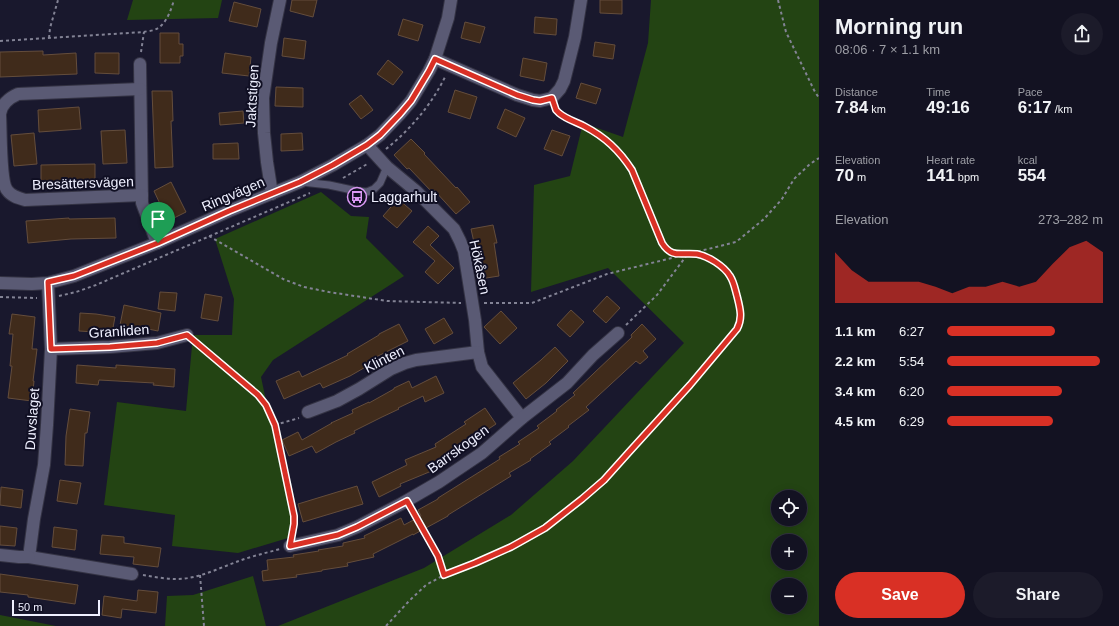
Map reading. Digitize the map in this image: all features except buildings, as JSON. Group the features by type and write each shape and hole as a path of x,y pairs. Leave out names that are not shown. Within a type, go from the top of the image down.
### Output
{"street":[{"name":"Jaktstigen","path":"272,194 266,155 263,98 271,43 280,0"},
{"name":"Ringvägen","path":"0,283 32,284 74,276 158,243 229,211 300,182 367,145 380,135 411,101 429,71 435,59 448,18 451,0"},
{"path":"435,59 517,95 540,101 552,98 560,89 564,81 575,37 581,0"},
{"name":"Bresättersvägen","path":"140,64 142,203 158,243"},
{"name":"Bresättersvägen","path":"140,89 18,94 7,101 2,107 0,115 3,178 6,189 15,197 26,200 142,195"},
{"name":"Hökåsen","path":"367,145 386,167 420,195 454,229 464,251 475,320 478,352 482,367 522,418"},
{"name":"Duvslaget","path":"29,557 44,465 47,425 51,349 48,282"},
{"name":"Barrskogen","path":"290,546 338,535 357,527 407,501 439,482 482,453 522,418 567,383 593,355 618,333"},
{"name":"Granliden","path":"51,349 110,347 157,343 187,335"},
{"name":"Klinten","path":"308,412 342,398 391,369 405,363 416,360 478,352"},
{"path":"0,555 29,557 132,574"}],"lane":[{"path":"300,182 329,185 367,192 374,189 380,183 386,167"}],"path":[{"path":"49,38 50,28 58,0"},
{"path":"0,41 144,32 154,30 158,28 166,18 174,0"},
{"path":"778,0 786,32 819,98"},
{"path":"140,64 144,32"},
{"path":"386,626 426,585 444,575 511,547 545,528 582,499 604,480 625,457 690,385 740,324 740,310 734,283 730,275 709,258 701,255 676,254 666,249 662,243 632,170 626,161 602,136 559,113 556,110 552,98"},
{"path":"209,236 283,279 304,287 387,301 532,303 607,274 736,242 764,219 782,199 794,179 819,158"},
{"path":"618,333 657,296 687,254"},
{"path":"132,574 178,579 200,575 240,560 290,546 294,516 275,425 266,405 258,395 187,335"},
{"path":"275,425 295,420 308,412"},
{"path":"407,501 438,556 444,575"},
{"path":"200,575 204,626"}],"green space":[{"path":"133,0 222,0 218,18 127,20"},
{"path":"651,0 819,0 819,626 278,626 424,568 511,515 573,461 684,343 608,268 531,292 534,185 570,176 583,123 623,137 648,43"},
{"path":"321,192 351,216 369,217 366,238 404,276 273,360 261,377 291,518 288,538 238,553 172,546 175,515 104,505 117,402 186,411 193,335 232,335 234,299 215,239"},
{"path":"253,576 266,626 165,626 167,596 193,595"},
{"path":"0,615 56,626 0,626"}],"place":[{"name":"Laggarhult","path":"357,197"}],"route":[{"path":"435,59 517,95 540,101 552,98 556,110 562,116 602,136 616,149 632,170 658,234 666,249 676,254 701,255 709,258 725,270 730,275 734,283 741,317 740,324 737,329 690,385 604,480 545,528 511,547 444,575 438,556 427,534 407,501 357,527 338,535 290,546 294,532 294,516 275,425 270,411 258,395 187,335 157,343 110,347 51,349 48,282 74,276 158,243 229,211 300,182 367,145 380,135 411,101 435,59"}]}
